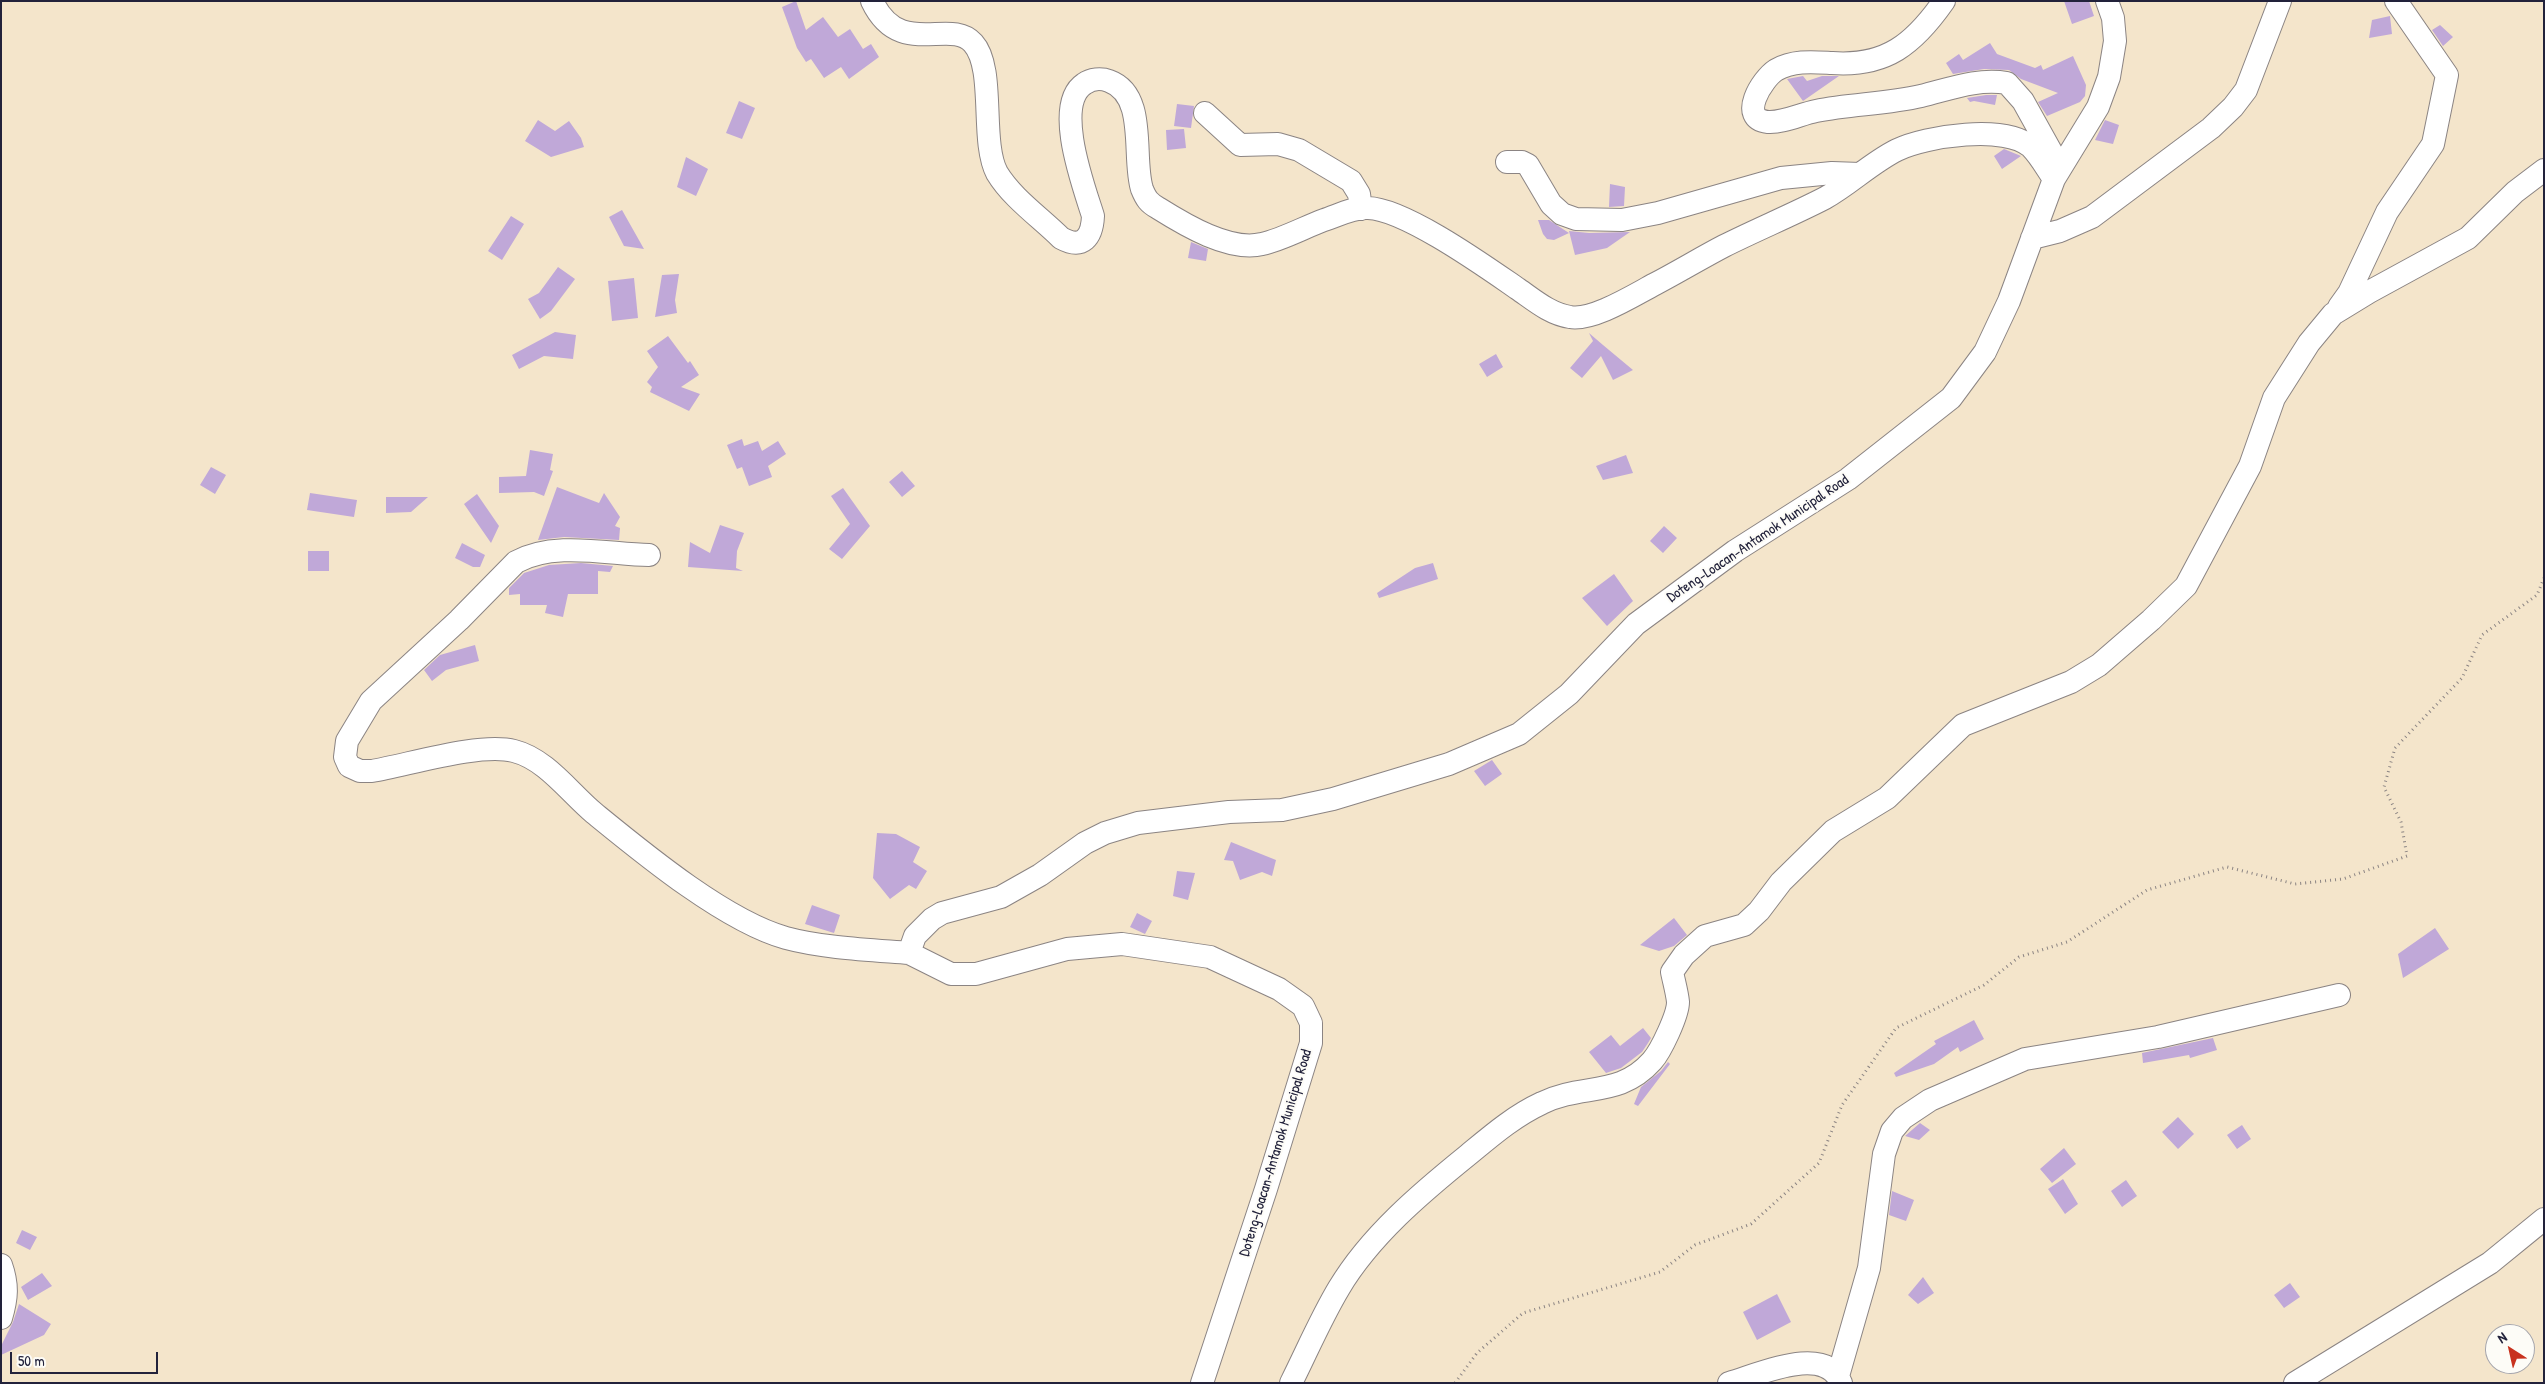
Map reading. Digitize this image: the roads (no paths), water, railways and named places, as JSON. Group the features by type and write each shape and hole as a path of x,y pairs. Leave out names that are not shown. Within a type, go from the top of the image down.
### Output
{"street":[{"path":"872,1 877,13 892,28 906,33 960,35 972,41 982,60 990,150 997,172 1016,194 1062,238 1071,243 1080,242 1088,236 1092,227 1093,216 1072,142 1072,105 1079,89 1094,79 1104,79 1114,83 1129,101 1138,127 1141,186 1148,202 1215,239 1240,244 1261,245 1368,208 1390,213 1453,245 1552,312 1572,318 1594,314 1632,296 1724,246 1830,195 1898,149 1952,136 1982,134 2016,138 2031,147 2057,174"},
{"path":"1944,1 1930,21 1910,42 1886,57 1866,63 1806,62 1788,65 1775,71 1762,82 1756,92 1753,104 1755,114 1761,120 1769,122 1818,111 1922,96 1956,85 1995,81 2007,83 2023,102 2057,174"},
{"name":"Doteng-Loacan-Antamok Municipal Road","path":"1202,1383 1266,1189 1311,1043 1311,1022 1303,1006 1278,989 1210,957 1122,944 1067,949 976,974 951,974 909,953 915,936 932,919 942,913 1001,896 1040,875 1085,843 1105,833 1138,823 1229,812 1282,810 1333,799 1449,764 1519,734 1570,694 1636,624 1735,551 1848,479 1951,398 1985,352 2010,301 2057,174 2098,107 2109,78 2115,41 2113,18 2107,1"},
{"path":"2032,238 2060,232 2092,217 2211,128 2233,107 2246,90 2280,1"},
{"path":"1291,1383 1339,1288 1352,1269 1428,1187 1519,1115 1543,1102 1569,1093 1614,1086 1627,1082 1654,1059 1676,1014 1678,1003 1672,972 1684,955 1704,936 1744,925 1759,911 1781,882 1833,831 1887,798 1963,725 2071,682 2099,665 2151,620 2186,586 2250,466 2274,398 2309,344 2349,293 2387,212 2433,144 2446,89 2447,75 2396,1"},
{"path":"1205,113 1240,146 1289,145 1351,181 1359,194 1361,209"},
{"path":"1507,162 1522,162 1528,165 1551,204 1562,214 1576,219 1622,220 1640,217 1781,178 1832,173 1860,174"},
{"path":"2333,314 2369,292 2468,238 2515,192 2544,170"},
{"path":"649,555 570,550 527,556 516,562 459,620 371,701 347,740 345,757 350,766 360,772 372,771 451,754 513,750 539,763 592,812 731,914 785,938 863,950 909,953"},
{"path":"1729,1383 1805,1361 1820,1364 1839,1379 1869,1268 1884,1154 1892,1131 1903,1118 1930,1100 2025,1059 2158,1037 2339,995"},
{"path":"2295,1383 2490,1263 2544,1219"},
{"path":"1,1265 7,1281 7,1298 1,1318"}]}
